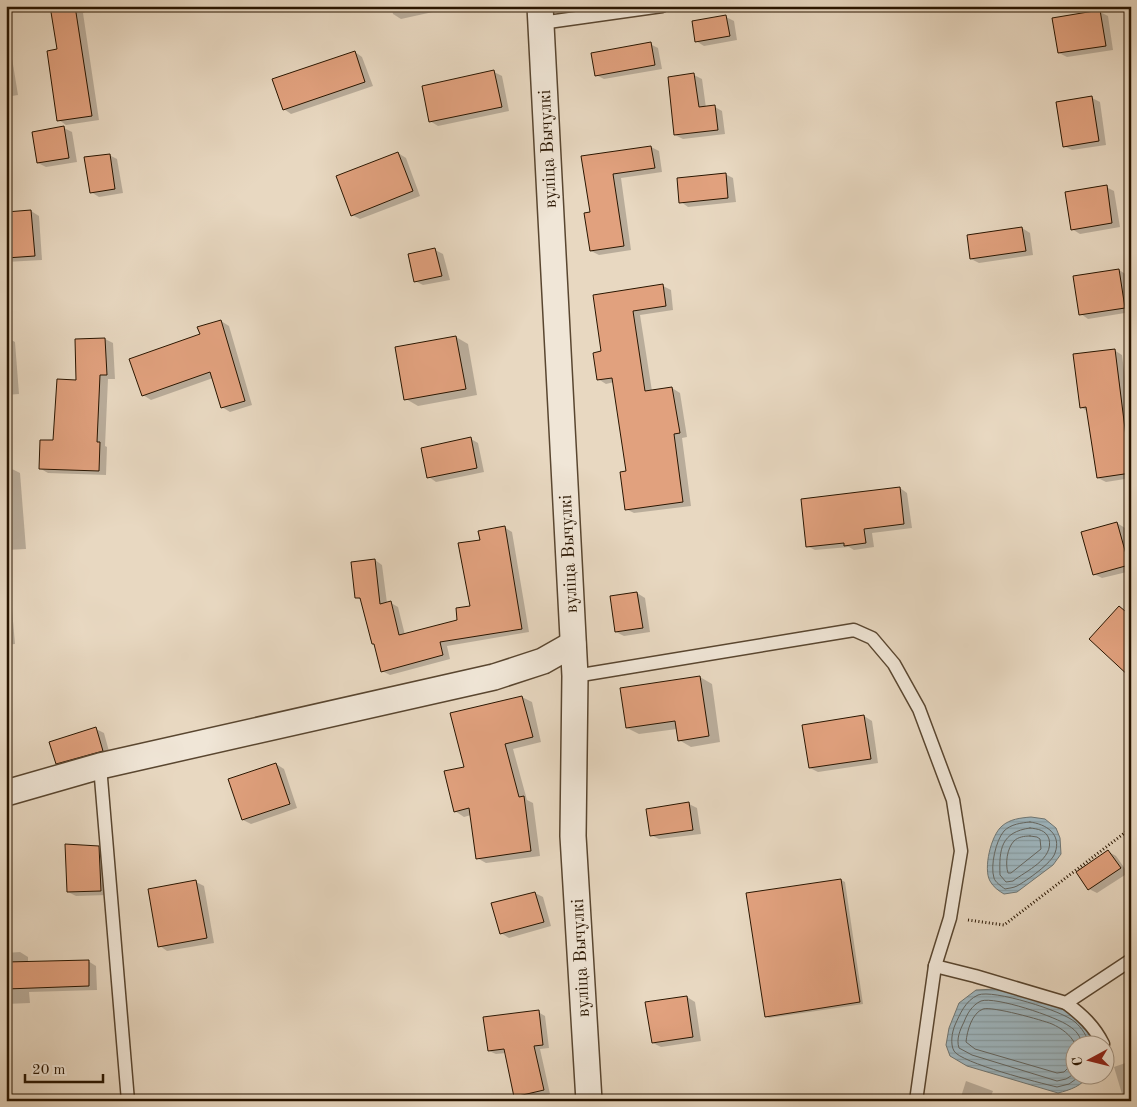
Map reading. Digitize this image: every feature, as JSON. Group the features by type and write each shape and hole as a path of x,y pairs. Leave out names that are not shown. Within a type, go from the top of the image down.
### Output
{"street":[{"name":"вуліца Вычулкі","path":"541,15 575,676 573,836 589,1101"},
{"path":"6,793 100,766 494,676 543,661 573,644"}],"lane":[{"path":"541,15 662,6"},
{"path":"575,676 854,630 872,638 894,664 919,709 953,800 961,851 950,918 935,966 916,1101"},
{"path":"100,766 128,1101"},
{"path":"1066,1003 1131,960"},
{"path":"935,966 976,976 1066,1003 1088,1021 1098,1034"}],"path":[{"path":"950,918 1004,925 1131,828"}],"water":[{"path":"1031,817 1045,819 1056,828 1060,838 1061,854 1053,865 1017,892 1004,894 993,885 988,876 989,852 994,837 998,830 1008,822"},
{"path":"996,989 1040,1000 1068,1012 1079,1020 1089,1034 1064,1034 1064,1084 1080,1084 1058,1093 967,1066 950,1056 946,1045 949,1028 959,1003 976,990"}],"building":[{"path":"50,6 75,6 92,116 57,121 47,51 57,49"},
{"path":"1100,10 1106,46 1058,53 1052,18"},
{"path":"726,15 730,36 695,42 692,21"},
{"path":"651,42 655,65 595,76 591,53"},
{"path":"355,51 365,82 283,110 272,79"},
{"path":"494,70 502,107 429,122 422,86"},
{"path":"694,73 699,107 715,105 718,130 674,135 668,77"},
{"path":"1092,96 1099,141 1063,147 1056,102"},
{"path":"64,126 69,158 37,163 32,132"},
{"path":"651,146 655,168 613,174 624,246 590,251 584,213 590,212 581,156"},
{"path":"398,152 413,191 351,216 336,176"},
{"path":"110,154 115,189 90,193 84,157"},
{"path":"726,173 728,198 679,203 677,178"},
{"path":"1107,185 1112,223 1071,230 1065,192"},
{"path":"31,210 35,256 6,258 6,212"},
{"path":"1022,227 1026,251 970,259 967,235"},
{"path":"435,248 442,276 414,282 408,254"},
{"path":"1119,269 1125,308 1079,315 1073,276"},
{"path":"663,284 666,306 633,311 645,391 672,387 680,433 674,434 683,502 625,510 620,472 626,471 612,378 597,380 593,353 601,351 593,295"},
{"path":"221,320 245,401 221,408 210,372 142,396 129,359 200,334 197,327"},
{"path":"456,336 466,389 404,400 395,347"},
{"path":"105,338 107,375 100,375 97,442 100,442 99,471 39,469 40,440 53,440 57,379 76,380 75,339"},
{"path":"1115,349 1126,437 1131,436 1131,473 1097,478 1086,407 1080,408 1073,354"},
{"path":"471,437 477,468 427,478 421,448"},
{"path":"900,487 904,524 864,529 866,543 844,546 844,543 806,547 801,499"},
{"path":"1117,522 1129,565 1093,575 1081,532"},
{"path":"505,526 522,629 440,642 443,655 381,672 360,598 355,598 351,562 375,559 380,604 391,601 399,635 457,620 456,608 470,606 458,543 480,540 478,531"},
{"path":"637,592 643,628 615,632 610,596"},
{"path":"1119,606 1131,616 1131,678 1089,639"},
{"path":"700,676 709,736 678,741 675,721 626,728 620,688"},
{"path":"522,696 533,737 505,744 519,797 524,796 531,851 476,859 469,808 454,812 444,771 464,767 450,713"},
{"path":"864,715 871,759 809,768 802,725"},
{"path":"96,727 103,751 56,764 49,742"},
{"path":"276,763 290,804 242,820 228,779"},
{"path":"689,802 693,830 650,836 646,809"},
{"path":"65,844 99,846 101,891 67,892"},
{"path":"1108,850 1121,868 1088,890 1076,872"},
{"path":"841,879 860,1002 765,1017 746,893"},
{"path":"196,880 207,938 158,947 148,889"},
{"path":"535,892 544,922 500,934 491,903"},
{"path":"89,960 89,986 6,989 6,962"},
{"path":"687,996 693,1037 652,1043 645,1002"},
{"path":"539,1010 543,1045 534,1046 544,1090 514,1097 504,1049 488,1051 483,1017"}]}
